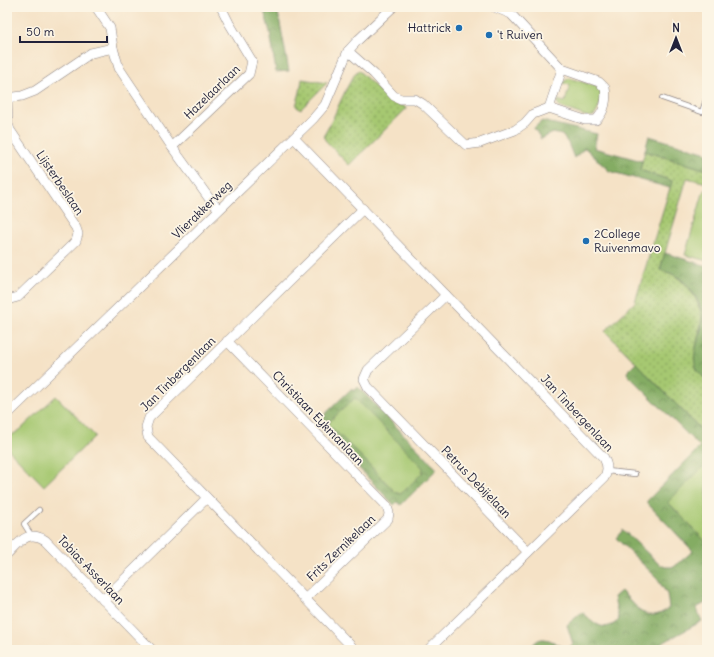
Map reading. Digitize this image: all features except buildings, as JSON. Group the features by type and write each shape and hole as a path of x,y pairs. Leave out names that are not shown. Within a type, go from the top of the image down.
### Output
{"street":[{"path":"96,7 110,28 113,48 119,68 211,202 219,209"},
{"name":"Hazelaarlaan","path":"172,147 249,74 252,68 252,61 249,54 229,23 221,7"},
{"path":"348,51 374,74 394,96 401,99 415,99 423,104 466,145 480,143 515,130 525,123 533,114 549,108 585,120 596,120 601,115 607,96 605,88 599,82 562,69 511,14 494,7"},
{"name":"Vlierakkerweg","path":"7,415 294,138 325,105 348,51 390,8"},
{"path":"7,98 22,96 34,91 91,53 113,48"},
{"path":"549,108 562,69"},
{"name":"Lijsterbeslaan","path":"7,98 8,124 10,130 76,228 78,234 76,241 18,297 7,300"},
{"name":"Jan Tinbergenlaan","path":"294,138 604,458 607,463 608,471 604,478 428,650"},
{"name":"Jan Tinbergenlaan","path":"355,650 148,437 146,426 149,418 363,209"},
{"name":"Petrus Debijelaan","path":"446,295 368,370 364,378 368,387 528,552"},
{"name":"Christiaan Eykmanlaan","path":"227,341 387,506 390,513"},
{"path":"103,600 207,498"},
{"name":"Frits Zernikelaan","path":"305,599 388,520 390,513"},
{"path":"7,555 25,538 31,535"},
{"name":"Tobias Asserlaan","path":"31,535 38,535 45,540 152,650"}],"lane":[{"path":"662,98 702,112 707,97"},
{"path":"608,471 634,474"},
{"path":"31,535 24,524 40,510"}],"green space":[{"path":"263,7 277,7 289,71 276,72 270,32"},
{"path":"358,70 393,104 404,106 406,109 349,165 325,140 324,135 348,85"},
{"path":"569,78 596,86 601,91 600,104 594,116 588,117 560,107 557,100 565,102 570,85 562,83"},
{"path":"302,79 327,83 300,110 296,106"},
{"path":"542,121 597,134 594,148 642,161 640,170 672,181 670,188 609,171 585,148 574,158 568,143 562,135 553,133 541,139 534,128"},
{"path":"649,136 707,153 707,170 645,151"},
{"path":"645,151 707,170 707,183 687,178 660,270 673,274 687,285 696,299 702,315 696,347 703,377 707,379 707,436 605,331 635,302 672,181 640,170"},
{"path":"704,190 707,191 707,261 685,255"},
{"path":"665,253 707,266 707,379 699,373 695,358 702,324 699,304 692,291 683,281 668,272 660,270"},
{"path":"636,363 707,436 707,463 668,502 707,543 707,602 696,608 702,621 650,650 530,650 538,640 542,639 552,641 567,649 573,644 567,625 582,612 595,623 604,627 613,624 619,620 614,597 621,591 642,612 654,615 669,608 667,594 656,577 616,538 623,530 659,564 665,567 674,567 693,551 647,503 647,501 700,447 628,375 627,372"},
{"path":"358,387 437,469 401,505 397,502 394,505 316,423 352,388 354,391","holes":["364,459 423,468 395,492"]},
{"path":"56,396 95,436 44,486 7,448 7,438 20,430"},
{"path":"355,398 423,468 422,473 400,494 395,492 329,425 330,421"},
{"path":"707,463 707,543 668,502"}],"place":[{"name":"Hattrick","path":"459,28"},
{"name":"'t Ruiven","path":"489,35"},
{"name":"2College Ruivenmavo","path":"586,241"}]}
